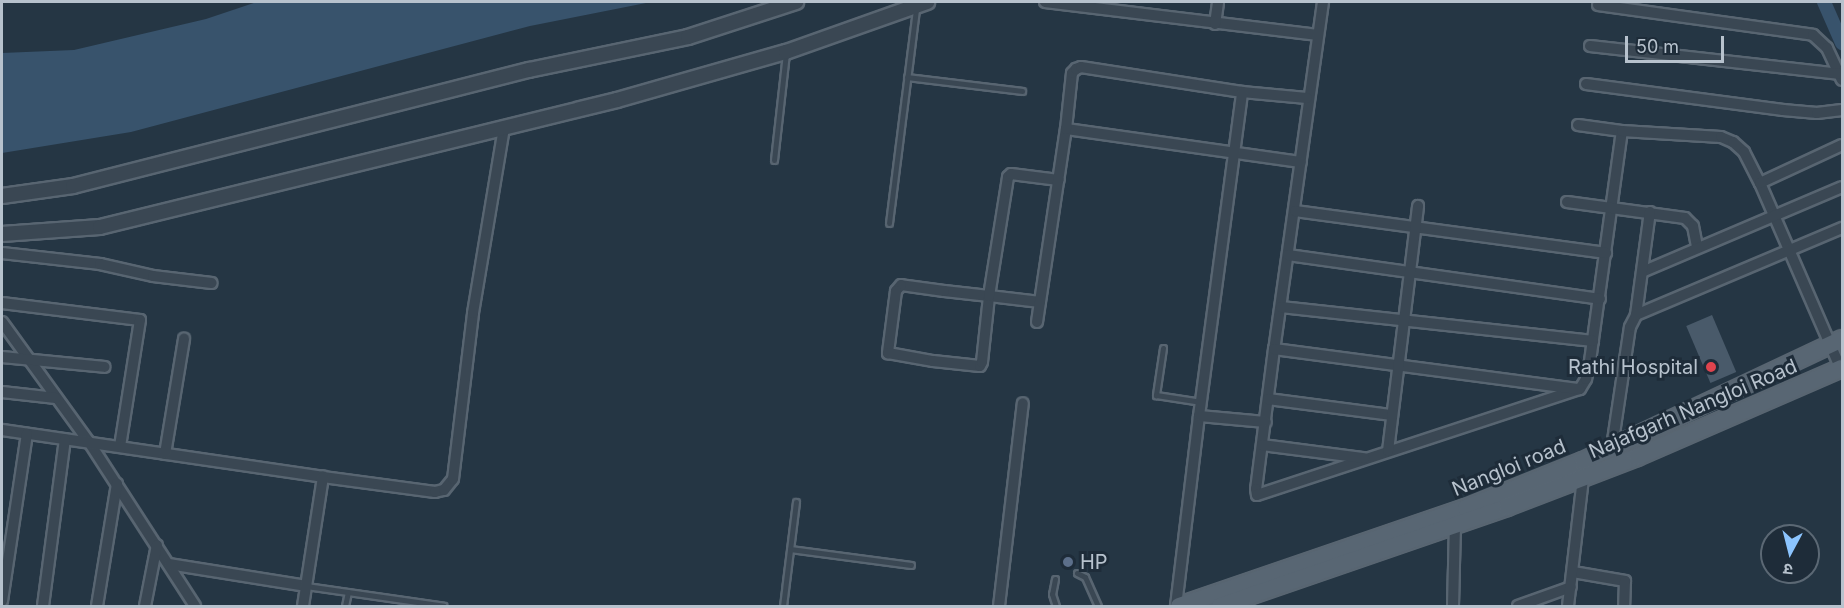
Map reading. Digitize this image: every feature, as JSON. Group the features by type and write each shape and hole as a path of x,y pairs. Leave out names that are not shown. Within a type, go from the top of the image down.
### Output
{"main road":[{"name":"Nangloi road","path":"1178,606 1466,508 1546,484 1612,447 1836,342"},
{"name":"Najafgarh Nangloi Road","path":"1220,606 1455,525 1546,484 1583,478 1842,368"}],"street":[{"path":"2,196 73,186 529,70 688,37 796,2"},
{"path":"1045,2 1106,6 1215,24 1318,35"},
{"path":"1215,24 1218,2"},
{"path":"1323,2 1307,98 1295,211 1274,349 1256,489 1259,496 1388,451 1580,389 1586,379 1600,299 1622,131"},
{"path":"2,234 100,227 640,94 786,52 922,4"},
{"path":"1598,4 1813,35 1827,48 1841,77"},
{"path":"1590,46 1841,77"},
{"path":"1037,322 1059,180 1072,73 1081,67 1242,92 1307,98"},
{"path":"1586,84 1783,110 1817,113 1842,110"},
{"path":"1178,606 1199,416 1242,92"},
{"path":"1578,125 1622,131 1721,137 1733,142 1743,152 1760,183 1789,250 1836,342 1842,368"},
{"path":"2,430 323,477 435,492 444,490 451,484 473,313 504,128"},
{"path":"1066,129 1301,162"},
{"path":"1760,183 1842,145"},
{"path":"1040,303 989,296 900,285 897,287 889,355 980,366 989,296 1008,177 1011,174 1059,180"},
{"path":"1642,272 1842,187"},
{"path":"1567,202 1650,212 1690,220 1697,247"},
{"path":"1388,451 1418,206"},
{"path":"1295,211 1606,253"},
{"path":"1612,447 1630,327 1636,315 1650,212"},
{"path":"1636,315 1842,228"},
{"path":"2,253 100,264 153,276 212,283"},
{"path":"1288,255 1600,299"},
{"path":"2,303 140,320 120,446"},
{"path":"1281,307 1593,341"},
{"path":"2,322 89,441 195,606"},
{"path":"165,454 184,339"},
{"path":"1274,349 1580,389"},
{"path":"2,357 105,367"},
{"path":"2,392 56,398"},
{"path":"1268,399 1392,415"},
{"path":"999,606 1023,403"},
{"path":"1199,416 1266,422"},
{"path":"2,601 27,434"},
{"path":"43,606 65,439"},
{"path":"1262,445 1368,458"},
{"path":"303,606 323,477"},
{"path":"1568,606 1583,478"},
{"path":"97,606 117,484"},
{"path":"1454,606 1455,525"},
{"path":"145,606 157,546"},
{"path":"169,564 306,586"},
{"path":"1573,572 1624,580 1627,585 1624,606"},
{"path":"1518,606 1571,587"}],"lane":[{"path":"889,223 908,77 922,4"},
{"path":"774,160 786,52"},
{"path":"908,77 1022,91"},
{"path":"1163,348 1156,395 1201,402"},
{"path":"783,606 796,501"},
{"path":"790,549 911,565"},
{"path":"1077,573 1085,577 1098,606"},
{"path":"1055,579 1052,594 1056,606"},
{"path":"306,586 444,606"},
{"path":"345,606 348,592"}],"water":[{"path":"257,2 651,2 530,26 131,132 2,153 2,53 74,50 206,19"}],"building":[{"path":"1712,315 1736,372 1710,383 1686,326"}],"waterway":[{"path":"1824,2 1842,43"}],"place":[{"name":"Rathi Hospital","path":"1711,367"},
{"name":"HP","path":"1068,562"}]}
